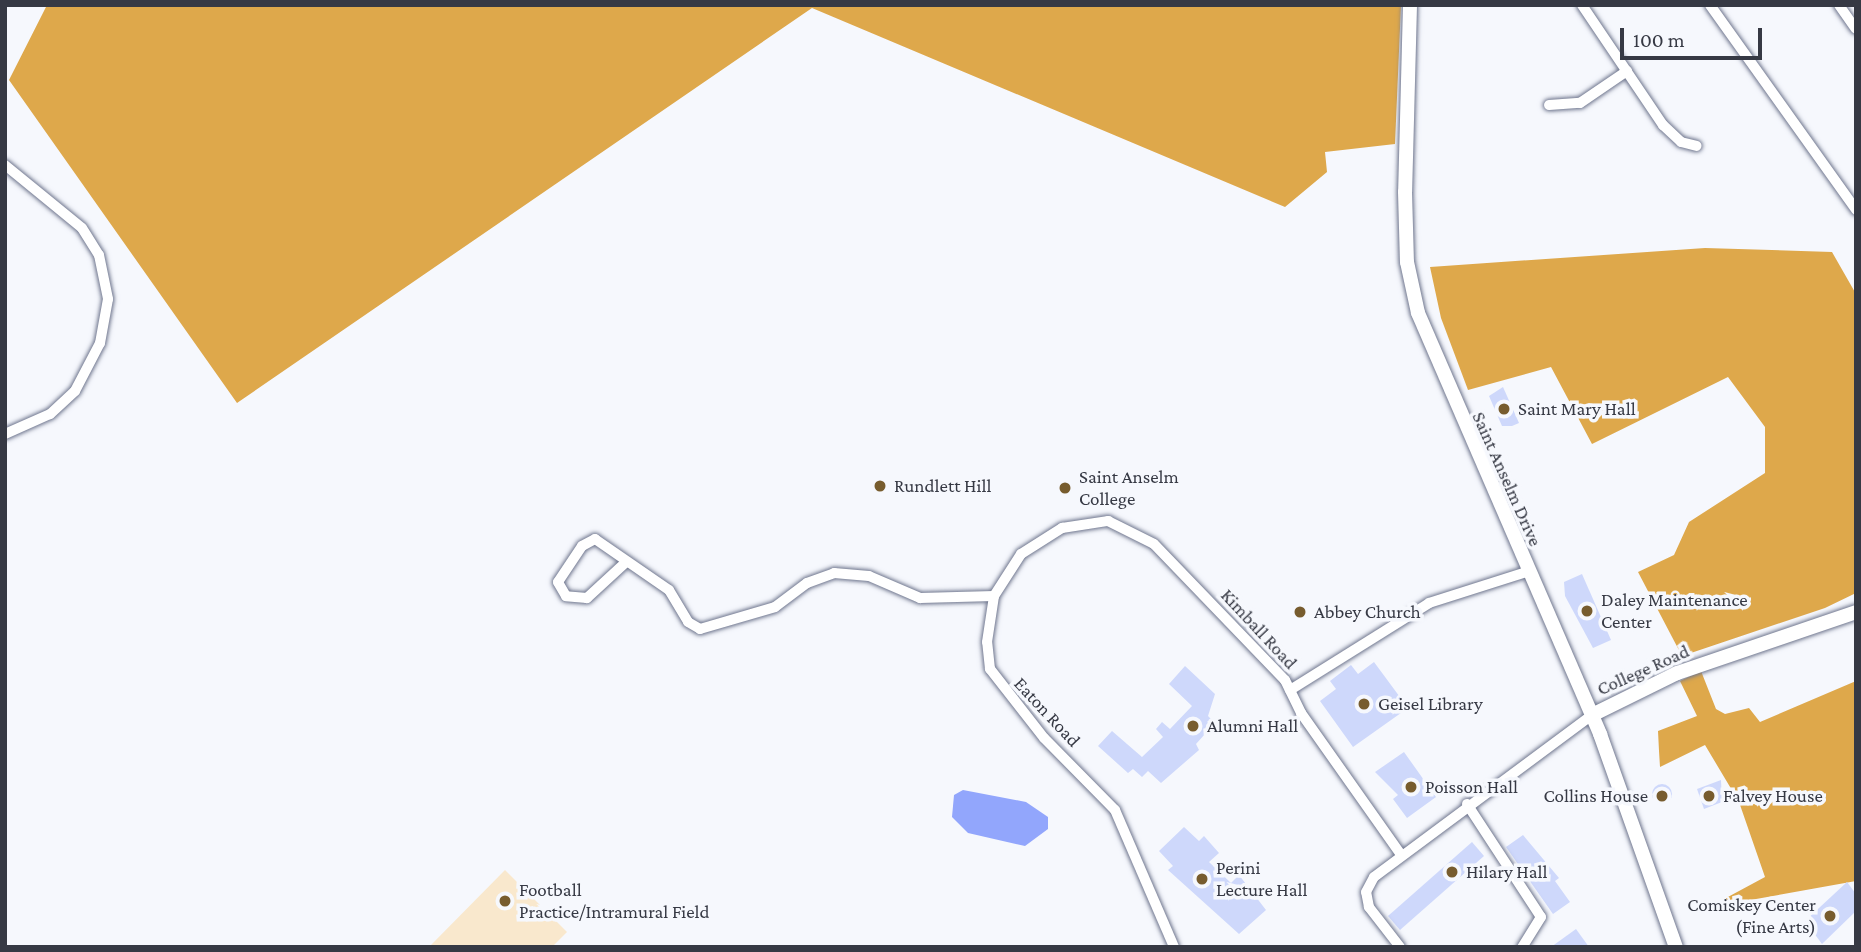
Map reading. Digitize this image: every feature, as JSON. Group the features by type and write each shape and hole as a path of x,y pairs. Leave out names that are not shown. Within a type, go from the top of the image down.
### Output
{"street":[{"name":"Saint Anselm Drive","path":"1410,5 1405,138 1409,280 1432,350 1527,572 1592,715 1676,947"},
{"path":"1582,5 1671,134 1697,146"},
{"path":"1710,5 1856,210"},
{"path":"1839,5 1856,29"},
{"path":"1549,105 1587,100 1627,71"},
{"path":"5,165 82,228 99,255 108,299 100,342 75,391 50,414 5,434"},
{"name":"Kimball Road","path":"994,596 1021,554 1052,532 1092,521 1127,526 1154,544 1290,690 1429,603 1527,572"},
{"path":"625,563 582,600 566,596 558,582 561,571 592,540 604,542 625,563 669,590 688,622 700,629 775,607 807,583 834,573 861,574 920,598 994,596"},
{"name":"Eaton Road","path":"994,596 987,642 992,675 1047,741 1115,810 1174,947"},
{"name":"College Road","path":"1399,947 1374,917 1366,892 1374,877 1467,804 1592,715 1676,673 1856,612"},
{"path":"1290,690 1401,855"},
{"path":"1467,804 1541,917 1522,947"}],"shaded area":[{"path":"47,5 1401,5 1395,144 1325,152 1327,172 1285,207 812,8 237,403 9,80"},
{"path":"1705,248 1832,252 1856,294 1856,593 1825,608 1682,656 1638,572 1674,555 1689,522 1765,473 1765,427 1728,377 1592,444 1551,367 1468,390 1441,318 1430,267"},
{"path":"1701,671 1716,709 1725,714 1749,708 1760,722 1856,681 1856,881 1728,904 1726,898 1765,877 1739,802 1705,745 1660,767 1658,731 1697,716 1680,681"},
{"name":"Football Practice/Intramural Field","path":"505,870 567,932 552,947 429,947"}],"water":[{"path":"963,790 1026,802 1048,817 1048,829 1025,846 968,833 952,817 954,795"}],"building":[{"name":"Saint Mary Hall","path":"1503,387 1519,423 1512,426 1502,426 1489,396"},
{"name":"Daley Maintenance Center","path":"1582,574 1611,640 1593,648 1565,596 1564,582"},
{"name":"Geisel Library","path":"1374,662 1408,708 1353,747 1320,701 1336,689 1330,681 1351,665 1358,674"},
{"name":"Alumni Hall","path":"1185,666 1215,694 1208,716 1215,723 1196,744 1199,750 1161,783 1148,771 1142,777 1133,769 1128,773 1098,746 1112,731 1142,757 1163,737 1156,729 1162,722 1170,729 1192,706 1169,684"},
{"name":"Poisson Hall","path":"1404,752 1436,797 1407,818 1393,799 1398,795 1375,772"},
{"name":"Falvey House","path":"1721,780 1722,802 1704,809 1697,789"},
{"name":"Collins House","path":"1662,784 1669,787 1672,794 1669,801 1662,804 1655,801 1652,794 1655,787"},
{"name":"Perini Lecture Hall","path":"1184,827 1199,841 1204,836 1219,853 1209,862 1231,883 1239,875 1266,910 1239,934 1168,870 1173,866 1159,851"},
{"path":"1523,835 1559,878 1555,881 1570,902 1553,914 1506,847"},
{"name":"Hilary Hall","path":"1472,842 1484,856 1400,930 1388,916"},
{"name":"Comiskey Center (Fine Arts)","path":"1847,882 1856,894 1856,911 1822,944 1805,921"},
{"path":"1576,929 1589,947 1551,947"}],"place":[{"name":"Saint Mary Hall","path":"1504,409"},
{"name":"Rundlett Hill","path":"880,486"},
{"name":"Saint Anselm College","path":"1065,488"},
{"name":"Daley Maintenance Center","path":"1587,611"},
{"name":"Abbey Church","path":"1300,612"},
{"name":"Geisel Library","path":"1364,704"},
{"name":"Alumni Hall","path":"1193,726"},
{"name":"Poisson Hall","path":"1411,787"},
{"name":"Collins House","path":"1662,796"},
{"name":"Falvey House","path":"1709,796"},
{"name":"Hilary Hall","path":"1452,872"},
{"name":"Perini Lecture Hall","path":"1202,879"},
{"name":"Football Practice/Intramural Field","path":"505,901"},
{"name":"Comiskey Center (Fine Arts)","path":"1830,916"}]}
